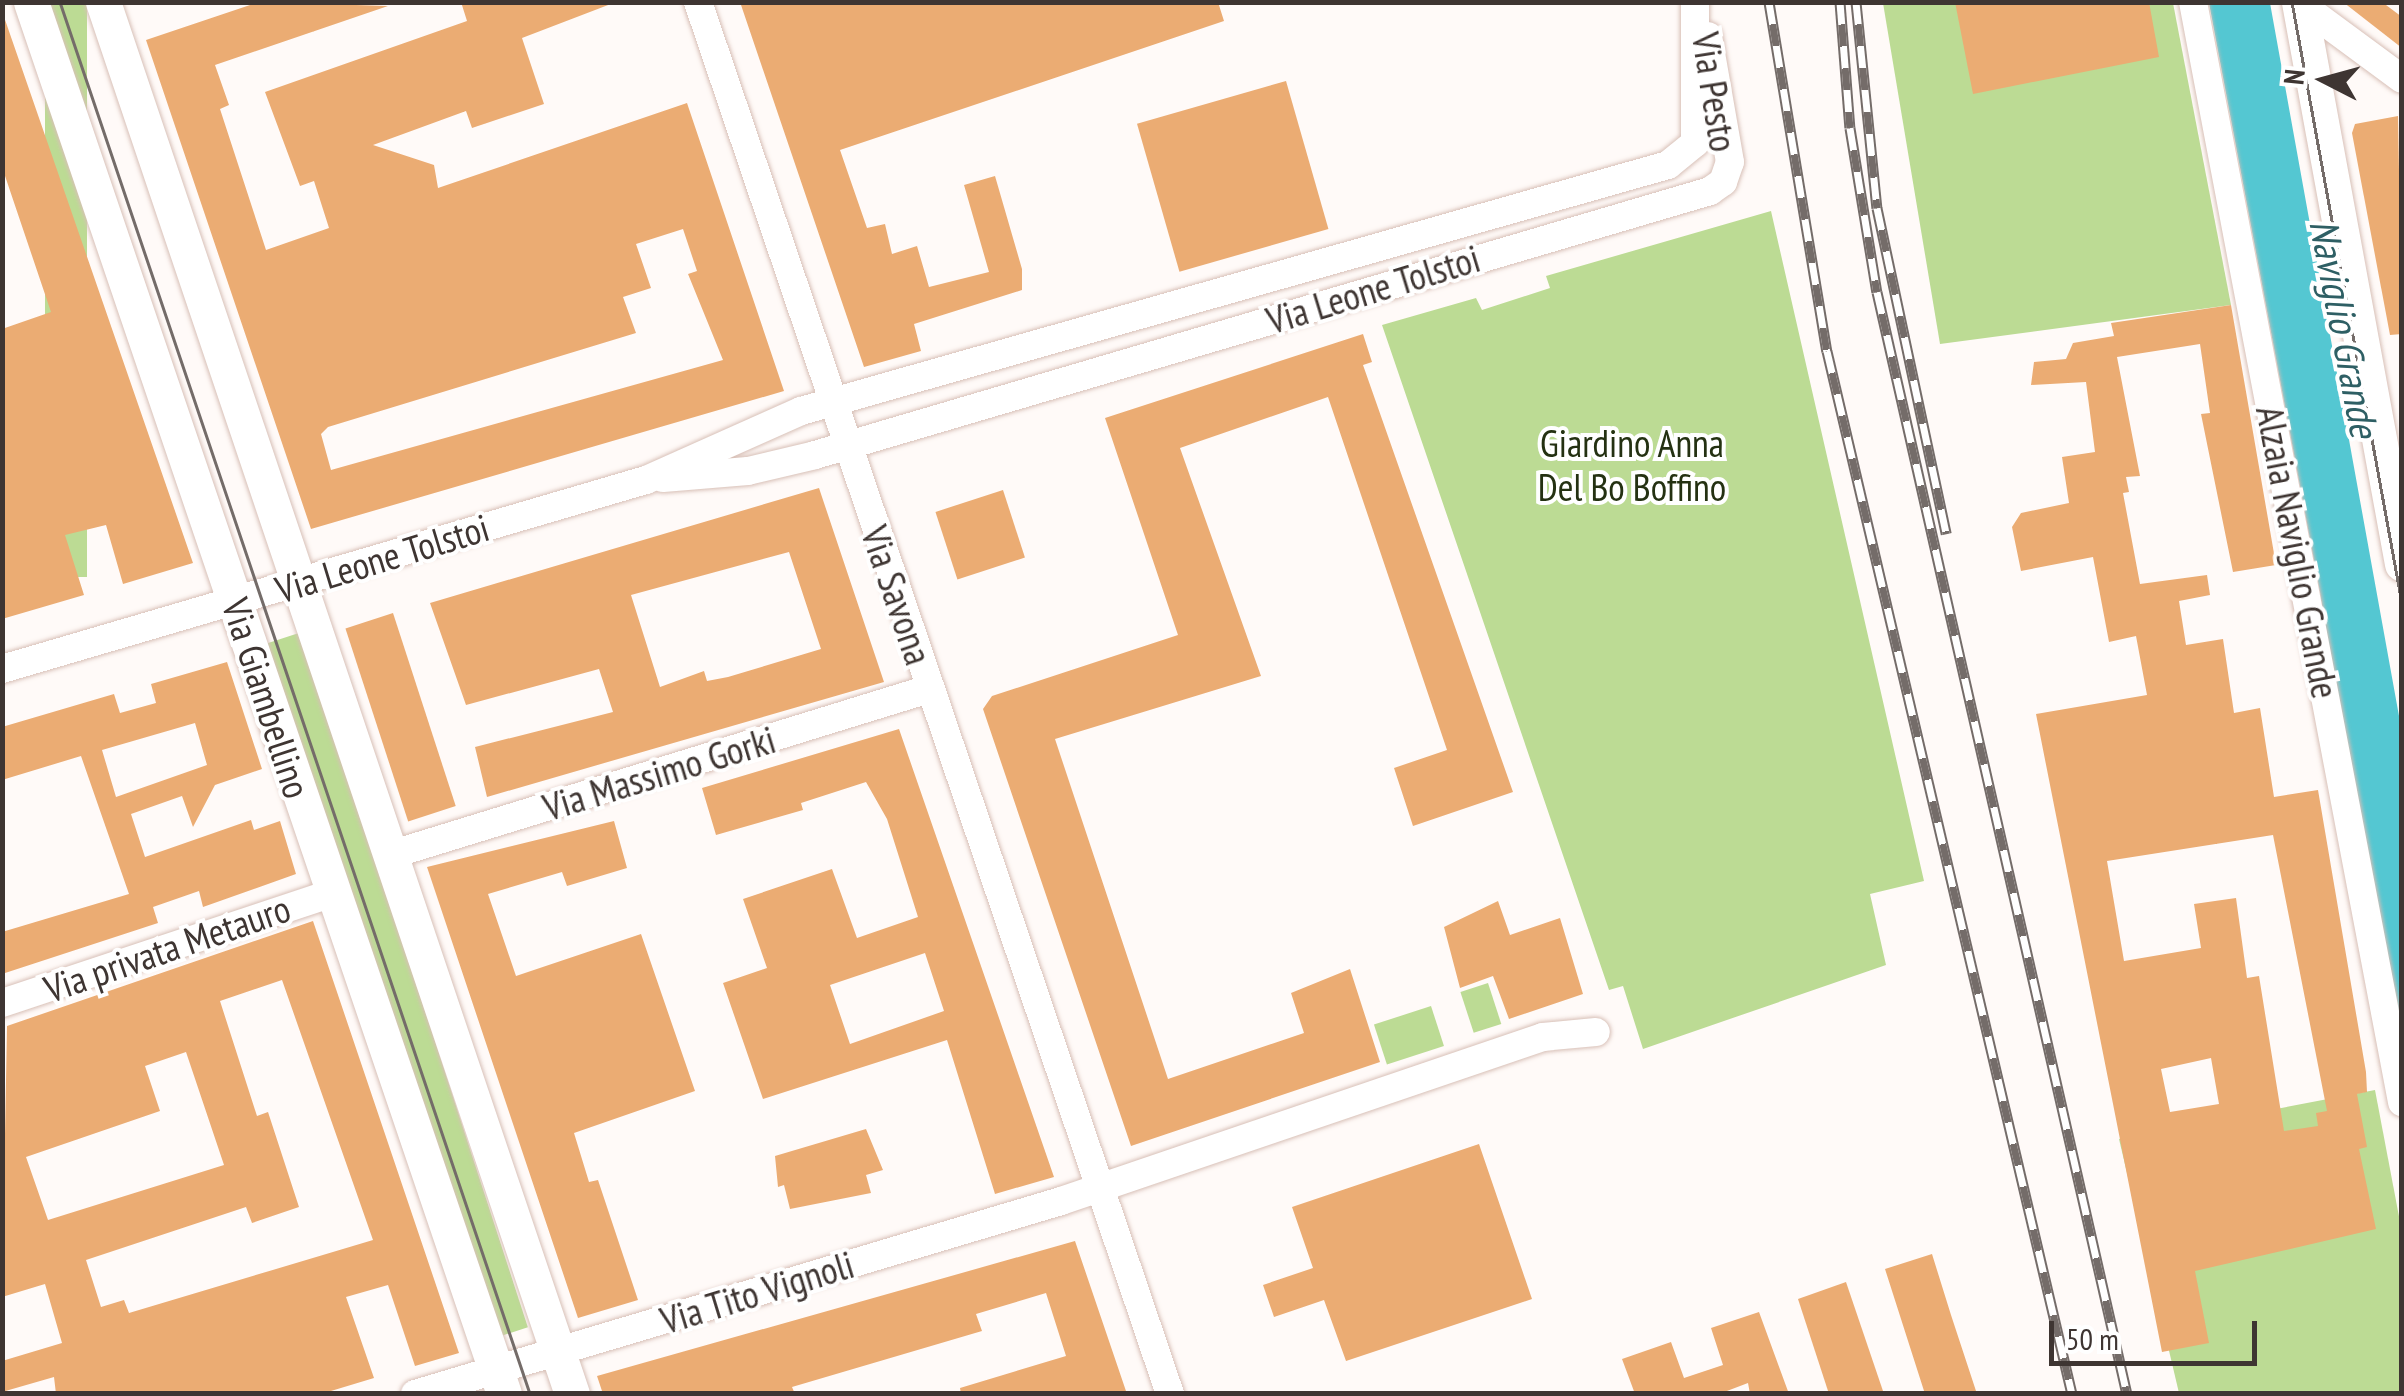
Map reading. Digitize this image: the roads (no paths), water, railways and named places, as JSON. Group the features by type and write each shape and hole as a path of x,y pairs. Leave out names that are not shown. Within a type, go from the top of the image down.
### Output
{"street":[{"name":"Via Giambellino","path":"31,2 500,1382"},
{"name":"Via Giambellino","path":"103,2 572,1394"},
{"name":"Via Savona","path":"698,2 1170,1394"},
{"name":"Via Pesto","path":"1695,143 1698,2"},
{"name":"Via Pesto","path":"1698,2 1729,142 1722,182"},
{"name":"Alzaia Naviglio Grande","path":"2194,2 2402,1102"},
{"path":"2299,3 2402,79"},
{"path":"2299,3 2402,564"},
{"name":"Via Leone Tolstoi","path":"2,669 646,480 735,437 831,402 1668,165 1695,143"},
{"path":"1615,180 1626,196 1624,215"},
{"name":"Via Leone Tolstoi","path":"646,480 748,471 846,445 1624,215 1722,182"},
{"path":"1115,322 1103,341 1110,358 1123,365"},
{"name":"Via Massimo Gorki","path":"390,855 929,689"},
{"name":"Via privata Metauro","path":"2,1003 332,893"},
{"path":"1099,1188 1542,1038 1596,1032"},
{"name":"Via Tito Vignoli","path":"415,1394 500,1382 558,1352 1099,1188"}],"water":[{"path":"2209,3 2270,3 2401,727 2401,1091 2320,592"}],"tram line":[{"path":"60,2 530,1394"},
{"path":"2292,2 2402,603"}],"railway":[{"path":"1769,2 1827,351 2072,1394"},
{"path":"1840,2 1850,128 1877,292 2127,1394"},
{"path":"1856,2 1877,208 1946,534"}],"water label":[{"name":"Naviglio Grande","path":"2345,328"}],"park label":[{"name":"Giardino Anna Del Bo Boffino","path":"1632,464"}]}
